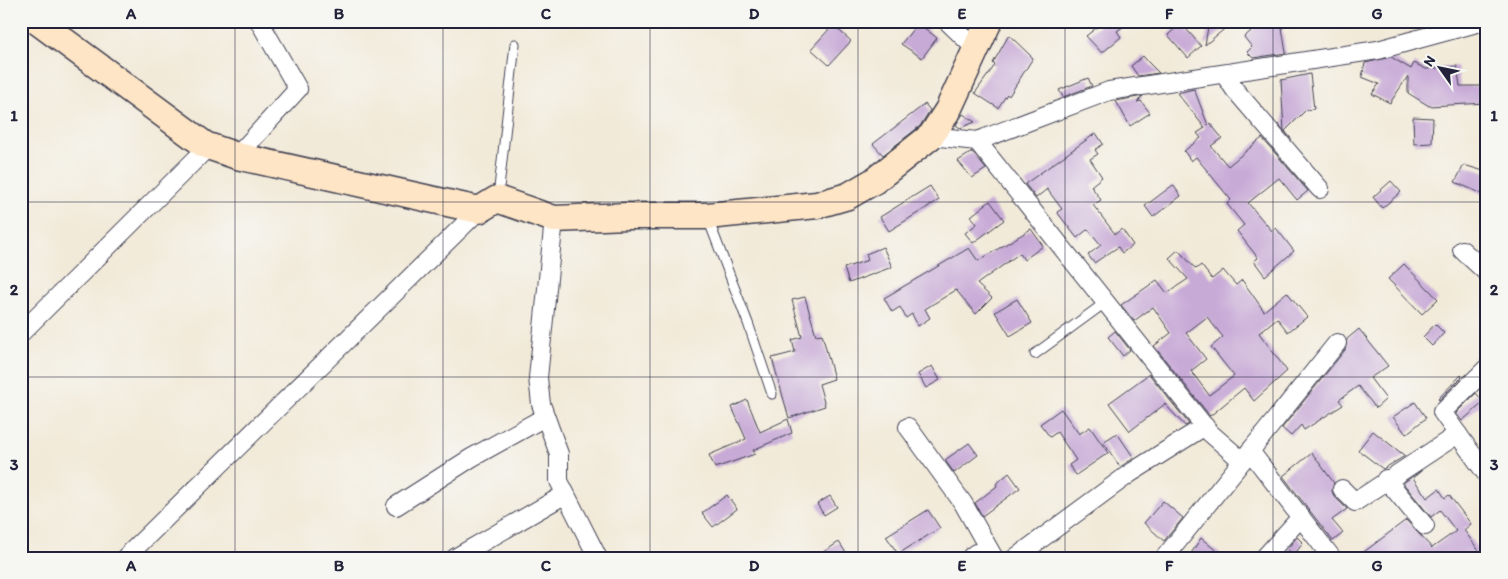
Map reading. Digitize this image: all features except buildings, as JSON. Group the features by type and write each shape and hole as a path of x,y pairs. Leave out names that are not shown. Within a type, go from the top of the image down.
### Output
{"street":[{"path":"37,21 205,145 237,156 554,219 627,216 707,216 817,205 848,196 874,181 931,136 948,110 989,21"},
{"path":"237,156 298,89 259,21"},
{"path":"947,21 975,48"},
{"path":"931,136 977,141 1109,91 1378,50 1484,21"},
{"path":"1224,74 1235,90 1320,189"},
{"path":"977,141 1205,426 1246,455 1301,517 1332,558"},
{"path":"21,333 202,153 205,145"},
{"path":"125,558 488,205"},
{"path":"554,219 538,378 541,404 559,454 559,481 564,495 598,558"},
{"path":"1462,250 1487,273"},
{"path":"1165,557 1337,343"},
{"path":"1487,368 1442,412 1487,476"},
{"path":"396,506 471,458 545,417"},
{"path":"908,426 963,503 993,558"},
{"path":"1015,558 1129,474 1205,426"},
{"path":"1342,489 1355,502 1386,479 1458,434"},
{"path":"1386,479 1425,526"},
{"path":"455,558 564,495"},
{"path":"1264,558 1301,517"},
{"path":"970,558 976,553 993,558"}],"lane":[{"path":"488,205 515,44"},
{"path":"707,216 748,322 772,394"},
{"path":"1035,354 1106,302"}]}
